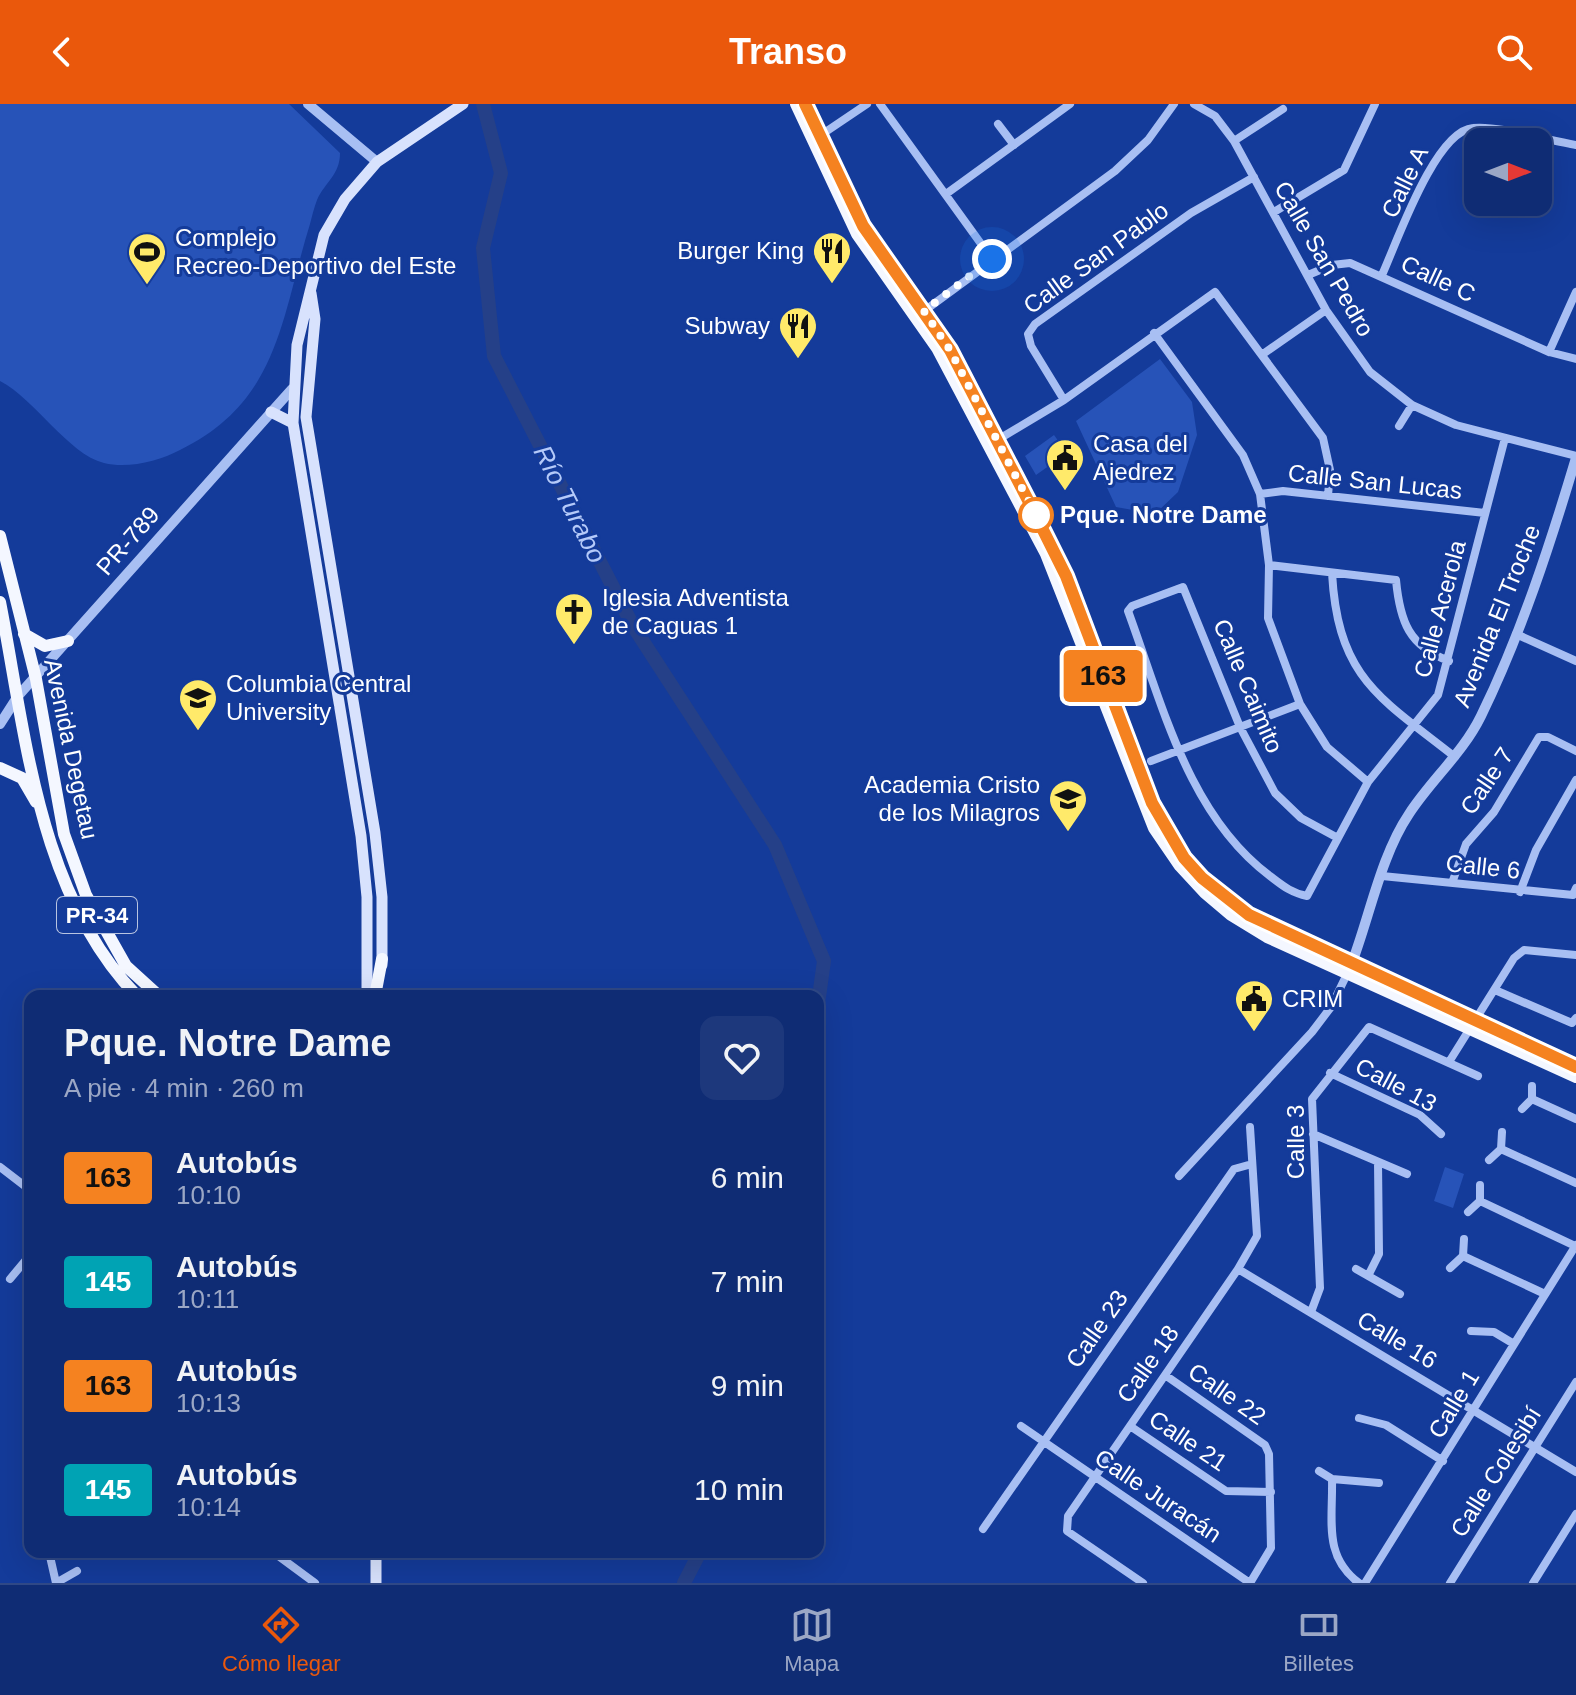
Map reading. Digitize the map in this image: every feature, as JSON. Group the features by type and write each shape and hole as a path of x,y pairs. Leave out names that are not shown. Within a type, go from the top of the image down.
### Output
{"main road":[{"path":"367,990 367,897 361,836 293,423 292,389 302,315 311,292 324,235 345,199 377,162 463,104"},
{"path":"796,104 863,226 920,314 950,350 1069,598 1158,826 1184,858 1225,898 1249,915 1350,969 1576,1067"},
{"path":"805,104 816,138"},
{"path":"311,292 315,319 306,417 375,833 382,897 382,990"},
{"path":"292,389 301,377 313,336"},
{"path":"292,389 300,405 311,474 319,496"},
{"path":"271,412 293,423"},
{"name":"Avenida Degetau","path":"0,536 36,679 64,834 86,895 126,966 152,990"},
{"name":"Avenida Degetau","path":"0,602 49,843 80,915 119,977 131,990"},
{"path":"324,611 338,609"},
{"path":"23,634 45,646 68,641"},
{"path":"0,768 15,772 30,788 46,823"},
{"path":"376,990 382,959"},
{"path":"1473,1024 1576,1077"},
{"path":"376,1558 376,1583"}],"street":[{"path":"308,104 377,162"},
{"path":"816,138 867,104"},
{"path":"880,104 992,259"},
{"path":"946,194 1070,104"},
{"path":"920,314 1115,171 1148,140 1174,104"},
{"name":"Calle San Pedro","path":"1194,104 1215,116 1234,141 1326,310 1370,372 1412,405 1456,425 1576,457"},
{"path":"1274,212 1344,170 1375,104"},
{"path":"1234,141 1283,109"},
{"path":"998,124 1014,145"},
{"name":"Calle A","path":"1382,275 1438,153 1456,132 1473,127 1576,145"},
{"name":"Calle San Pablo","path":"1064,400 1031,346 1028,334 1035,324 1191,213 1254,177"},
{"name":"Calle C","path":"1308,275 1332,265 1350,263 1549,352 1576,359"},
{"path":"993,442 1064,400 1215,292 1323,438 1330,470 1328,496"},
{"path":"1549,352 1576,292"},
{"path":"1263,354 1326,310"},
{"path":"1154,333 1243,455 1260,494 1269,565 1268,618 1300,704 1327,747 1368,782"},
{"name":"PR-789","path":"0,724 18,696 292,389"},
{"path":"1399,426 1412,405"},
{"name":"Calle Acerola","path":"1180,750 1203,801 1224,833 1251,862 1294,894 1307,896 1368,782 1438,695 1505,438"},
{"name":"Avenida El Troche","path":"1179,1176 1312,1032 1331,1007 1350,969 1382,876 1407,816 1455,757 1480,718 1516,634 1576,457"},
{"name":"Calle San Lucas","path":"1260,494 1283,491 1485,513"},
{"path":"1269,565 1396,580 1398,603 1412,638 1426,652 1449,661"},
{"path":"1332,573 1334,616 1358,673 1374,693 1455,757"},
{"name":"Calle Caimito","path":"1180,750 1128,611 1132,606 1183,587 1240,727 1275,793 1301,818 1336,837"},
{"path":"1516,634 1576,661"},
{"path":"1151,761 1300,704"},
{"name":"Calle 7","path":"1452,883 1466,844 1494,812 1539,737 1548,737 1576,751"},
{"path":"1520,892 1536,850 1576,780"},
{"name":"Calle 6","path":"1382,876 1520,892 1573,895 1576,888"},
{"path":"1478,1076 1449,1062 1514,958 1524,950 1576,955"},
{"path":"1495,990 1572,1023 1576,1018"},
{"name":"Calle 3","path":"1311,1312 1320,1288 1312,1099 1369,1027 1449,1062"},
{"name":"Calle 13","path":"1330,1073 1420,1115 1441,1134"},
{"path":"1522,1109 1532,1099 1532,1086"},
{"path":"1532,1099 1576,1119"},
{"name":"Calle 18","path":"1143,1583 1067,1531 1068,1516 1238,1269 1257,1236 1250,1127"},
{"path":"1489,1160 1501,1149 1502,1132"},
{"path":"1313,1134 1407,1174"},
{"path":"1501,1149 1576,1183"},
{"path":"1368,1276 1379,1254 1378,1162"},
{"name":"Calle 23","path":"983,1529 1234,1169 1252,1164"},
{"path":"0,1167 24,1185"},
{"path":"1468,1212 1480,1201 1480,1185"},
{"path":"1480,1201 1576,1245"},
{"path":"1450,1268 1463,1256 1464,1239"},
{"name":"Calle 1","path":"1362,1583 1443,1461 1576,1245"},
{"path":"1463,1256 1545,1294"},
{"path":"10,1279 24,1262"},
{"name":"Calle 16","path":"1238,1269 1576,1472"},
{"path":"1356,1269 1400,1294"},
{"path":"1471,1331 1494,1332 1514,1344"},
{"name":"Calle 22","path":"1165,1375 1265,1445 1269,1454 1271,1548 1250,1583"},
{"name":"Calle Colesibí","path":"1450,1583 1576,1382"},
{"path":"1359,1418 1386,1425 1443,1461"},
{"name":"Calle Juracán","path":"1021,1426 1250,1583"},
{"name":"Calle 21","path":"1130,1426 1226,1491 1271,1492"},
{"path":"1319,1471 1332,1479 1379,1483"},
{"path":"1332,1479 1334,1556 1342,1570 1362,1583"},
{"path":"1533,1583 1576,1514"},
{"path":"50,1558 56,1583 77,1571"},
{"path":"281,1558 315,1583"}],"shaded area":[{"name":"Complejo Recreo-Deportivo del Este","path":"0,104 289,104 340,153 335,173 317,200 272,354 238,407 213,430 180,450 143,463 104,463 77,449 26,400 0,381"},
{"path":"1160,359 1192,402 1197,435 1178,492 1155,514 1116,507 1076,421"},
{"path":"1054,435 1067,453 1036,475 1025,456"},
{"path":"1445,1167 1464,1174 1453,1208 1434,1201"}],"waterway":[{"name":"Río Turabo","path":"483,104 501,173 483,248 494,356 633,626 775,845 824,961 820,990"},
{"name":"Río Turabo","path":"684,1583 697,1558"}],"bus line":[{"name":"163","path":"805,104 863,226 950,350 1031,506 1066,576 1152,803 1166,832 1184,858 1202,878 1249,915 1576,1067"}],"place":[{"name":"Burger King","path":"832,285"},
{"name":"Complejo Recreo-Deportivo del Este","path":"147,286"},
{"name":"Subway","path":"798,360"},
{"name":"Casa del Ajedrez","path":"1065,492"},
{"name":"Pque. Notre Dame","path":"1036,515"},
{"name":"Iglesia Adventista de Caguas 1","path":"574,646"},
{"name":"Columbia Central University","path":"198,732"},
{"name":"Academia Cristo de los Milagros","path":"1068,833"},
{"name":"CRIM","path":"1254,1033"}],"route":[{"path":"992,259 924,311 950,350 1036,515"}]}
